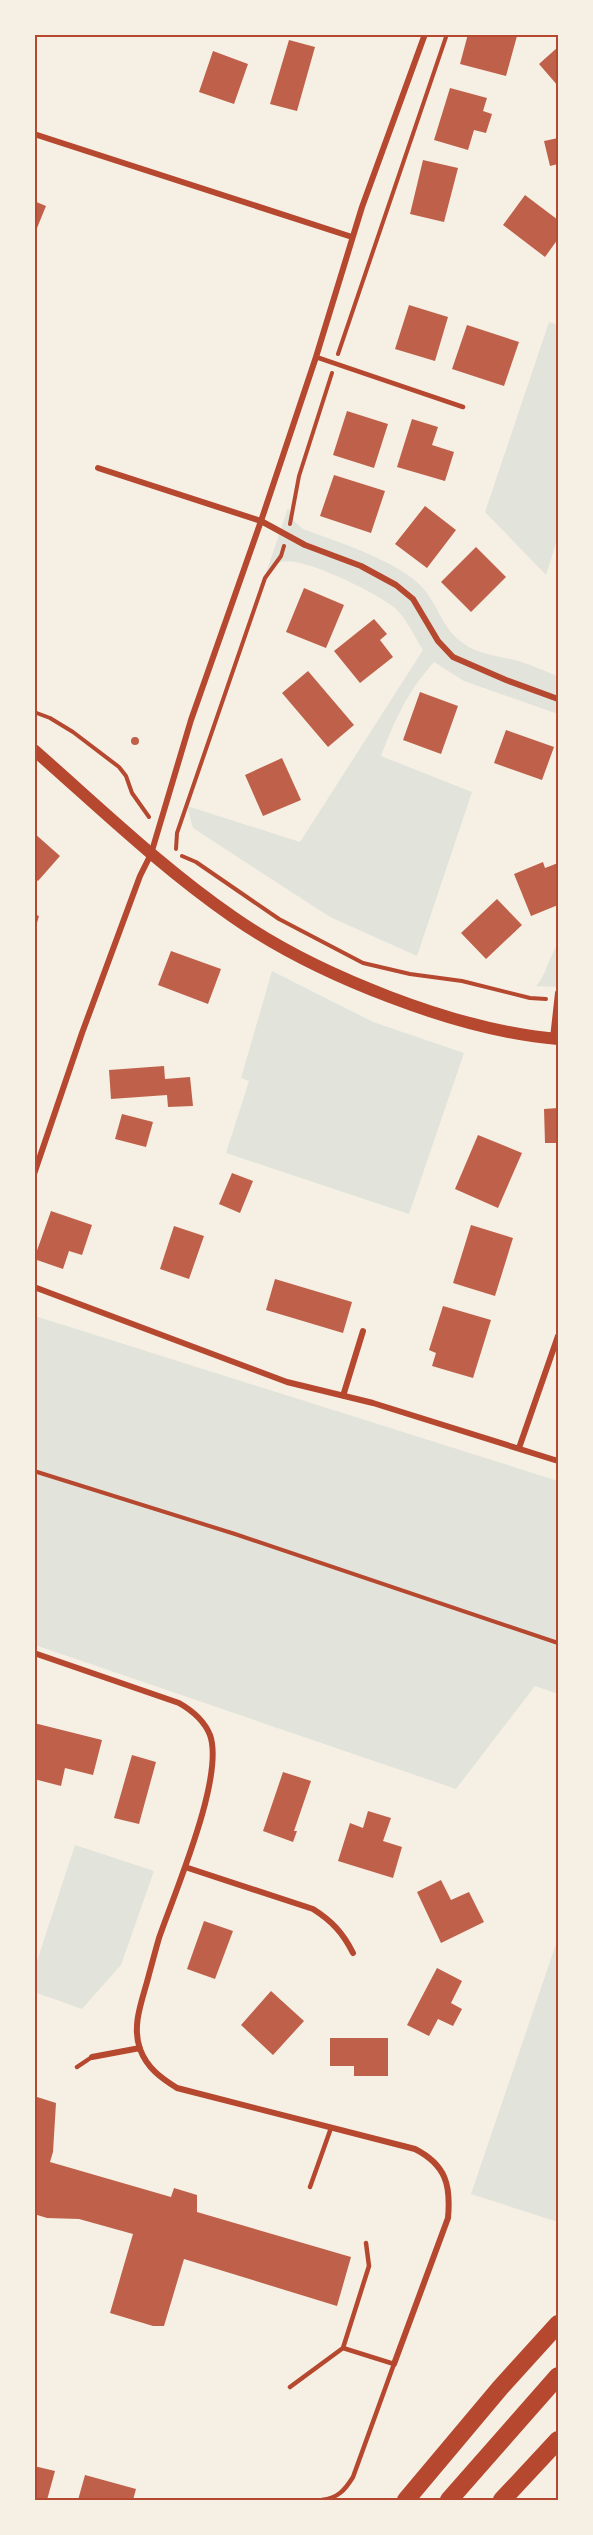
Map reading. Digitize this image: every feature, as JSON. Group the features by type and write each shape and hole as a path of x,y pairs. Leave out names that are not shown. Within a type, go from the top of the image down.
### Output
{"highway":[{"path":"406,2500 500,2388 558,2324"},
{"path":"449,2500 558,2376"},
{"path":"502,2500 558,2440"}],"main road":[{"path":"34,750 151,854 233,917 329,970 436,1013 497,1029 556,1039"}],"street":[{"path":"34,1174 82,1033 140,876 151,854 191,720 316,357 352,237 424,34"},
{"path":"34,134 352,237"},
{"path":"99,468 261,521 287,537 361,566 396,585 413,599 438,641 453,657 558,699"},
{"path":"556,1039 558,997"},
{"path":"34,1287 287,1382 343,1396 558,1461"},
{"path":"343,1396 363,1330"},
{"path":"519,1448 558,1335"},
{"path":"34,1653 186,1707 204,1722 211,1736 213,1753 207,1793 139,2010 137,2028 140,2048 149,2066 177,2088 416,2149 435,2161 447,2183 449,2203 444,2233 394,2364"},
{"path":"185,1868 313,1909 331,1921 346,1937 353,1953"},
{"path":"92,2057 140,2048"}],"lane":[{"path":"316,357 463,407"},
{"path":"77,2067 92,2057"},
{"path":"310,2187 331,2128"},
{"path":"290,2387 343,2348 369,2266 366,2243"},
{"path":"322,2500 333,2499 344,2490 353,2477 394,2364 343,2348"}],"path":[{"path":"176,849 177,833 261,589 280,556 287,537 299,476 447,34"},
{"path":"34,712 50,718 73,732 119,767 126,776 132,793 179,854 206,869 279,919 363,963 400,972 462,981 530,998 558,997"},
{"path":"34,1472 235,1534 558,1643"}],"shaded area":[{"path":"549,322 558,325 558,537 546,575 485,512"},
{"path":"288,508 294,521 303,529 367,553 412,578 423,588 450,631 469,647 521,662 558,676 558,714 464,681 434,662 403,707 381,756 472,792 417,956 330,917 193,828 187,806 300,842 423,650 407,622 395,608 340,577 291,561 278,563 263,582"},
{"path":"558,943 558,987 536,986 542,977"},
{"path":"272,971 373,1022 464,1053 409,1214 226,1153 249,1081 241,1078"},
{"path":"35,1316 558,1481 558,1694 535,1686 456,1789 35,1645"},
{"path":"75,1845 154,1871 121,1965 82,2009 34,1992 35,1967"},
{"path":"558,1938 558,2222 471,2194"}],"building":[{"path":"468,34 517,36 506,76 460,64"},
{"path":"289,40 315,47 297,111 270,104"},
{"path":"558,47 558,86 539,64"},
{"path":"213,51 248,64 234,104 199,92"},
{"path":"450,88 487,98 483,111 492,114 486,133 474,130 468,150 434,140"},
{"path":"558,138 558,164 550,166 544,141"},
{"path":"423,160 458,168 444,222 410,214"},
{"path":"525,195 558,220 558,239 545,257 503,225"},
{"path":"34,201 46,206 35,233 34,233"},
{"path":"409,305 448,317 435,361 395,349"},
{"path":"467,325 519,342 504,386 452,369"},
{"path":"347,411 388,424 374,468 333,455"},
{"path":"412,419 438,427 432,445 454,452 445,481 397,467"},
{"path":"334,475 385,491 371,533 320,516"},
{"path":"425,506 456,530 427,568 395,544"},
{"path":"476,547 506,577 471,612 441,582"},
{"path":"304,588 344,605 326,648 286,632"},
{"path":"374,619 387,634 380,640 393,657 360,683 334,651"},
{"path":"308,671 354,725 328,747 282,693"},
{"path":"420,692 458,706 441,754 403,740"},
{"path":"506,730 554,747 542,780 494,763"},
{"path":"135,737 139,741 135,745 131,741"},
{"path":"282,758 301,800 263,816 245,775"},
{"path":"34,833 60,856 38,881 34,878"},
{"path":"543,862 545,868 558,863 558,905 531,916 514,874"},
{"path":"497,899 522,925 486,959 461,933"},
{"path":"34,914 39,916 35,930 34,930"},
{"path":"171,951 221,969 208,1004 158,985"},
{"path":"164,1066 165,1079 190,1077 193,1106 168,1107 167,1095 111,1099 109,1070"},
{"path":"558,1108 558,1143 545,1143 544,1109"},
{"path":"122,1114 153,1122 146,1147 115,1139"},
{"path":"478,1135 522,1153 498,1208 455,1189"},
{"path":"232,1173 253,1181 240,1213 219,1204"},
{"path":"51,1211 92,1225 82,1255 69,1251 63,1269 34,1259"},
{"path":"471,1225 513,1238 495,1296 453,1283"},
{"path":"174,1226 204,1236 189,1279 160,1269"},
{"path":"275,1279 352,1302 343,1333 266,1310"},
{"path":"443,1306 491,1320 473,1378 432,1366 436,1353 429,1350"},
{"path":"34,1723 102,1740 93,1775 65,1768 61,1786 34,1779"},
{"path":"132,1755 156,1762 139,1824 114,1818"},
{"path":"283,1772 311,1781 294,1831 297,1831 293,1842 263,1831"},
{"path":"368,1811 391,1818 383,1841 402,1847 393,1878 338,1861 350,1823 363,1828"},
{"path":"441,1880 451,1900 469,1892 484,1922 441,1943 417,1892"},
{"path":"204,1921 233,1931 215,1979 187,1969"},
{"path":"437,1968 462,1981 451,2003 462,2009 453,2026 438,2019 429,2036 407,2025"},
{"path":"271,1991 304,2021 273,2055 241,2025"},
{"path":"330,2038 388,2038 388,2076 354,2076 354,2066 330,2066"},
{"path":"34,2096 56,2103 53,2152 50,2162 171,2197 174,2188 197,2195 197,2212 351,2257 337,2306 184,2259 164,2326 153,2326 110,2313 133,2234 79,2219 47,2218 34,2214"},
{"path":"34,2466 55,2471 47,2500 34,2500"},
{"path":"85,2475 136,2489 133,2500 78,2500"}]}
